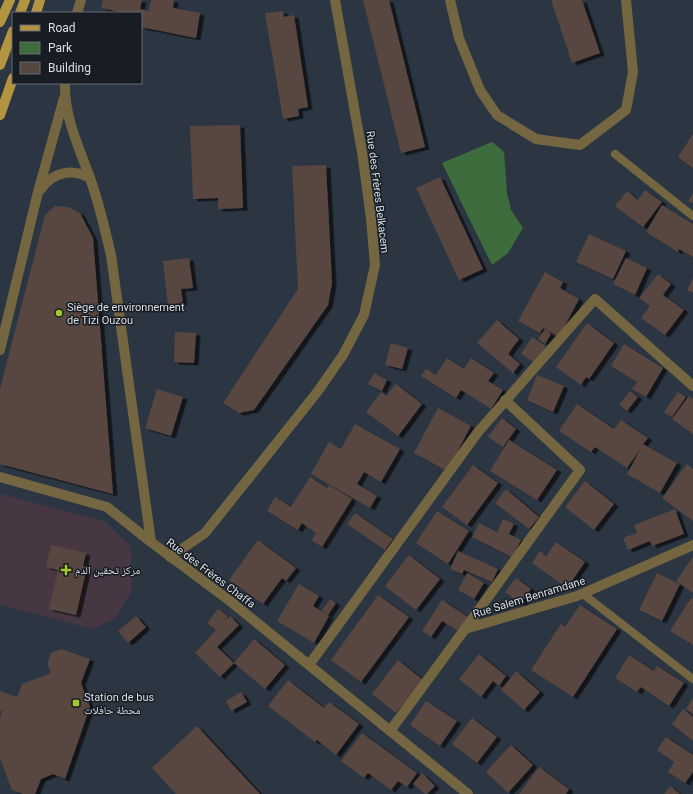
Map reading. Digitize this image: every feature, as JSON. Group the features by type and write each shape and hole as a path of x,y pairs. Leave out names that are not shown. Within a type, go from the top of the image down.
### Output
{"main road":[{"path":"0,22 10,0"},
{"path":"20,12 25,0"},
{"path":"36,12 40,0"},
{"path":"0,65 12,34"},
{"path":"0,115 12,81"}],"street":[{"path":"77,12 81,0"},
{"name":"Rue des Frères Belkacem","path":"170,557 206,533 318,391 343,355 364,315 375,265 371,218 362,152 335,0"},
{"path":"450,0 459,38 477,83 497,115 536,139 580,145 626,110 634,72 626,0"},
{"name":"Rue des Frères Chaffa","path":"65,84 64,96 71,127 90,178 102,217 111,255 151,542 230,602 468,794"},
{"path":"0,350 38,192 64,96"},
{"path":"38,192 46,182 57,175 70,172 83,174 90,178"},
{"path":"309,665 478,432 595,299 693,386"},
{"path":"465,629 580,470 505,400"},
{"path":"0,477 107,507 151,542"},
{"name":"Rue Salem Benramdane","path":"390,731 465,629 583,594 693,545"}],"lane":[{"path":"615,154 693,216"},
{"path":"583,594 693,679"}],"shaded area":[{"name":"مركز تحقين الدم","path":"0,494 104,521 131,547 131,593 115,618 93,629 0,605"}],"green space":[{"path":"492,142 504,152 507,193 511,210 523,228 508,253 492,265 442,163"}],"building":[{"path":"103,0 142,0 140,9 149,11 151,0 174,0 173,8 200,13 196,38 142,27 142,12 120,12 101,8"},
{"path":"363,0 389,0 425,147 401,153"},
{"path":"551,0 582,0 600,53 572,63"},
{"path":"283,11 284,17 294,15 308,107 298,109 299,116 283,119 265,13"},
{"path":"240,125 243,208 218,209 218,198 193,199 190,126"},
{"path":"693,134 693,168 678,157"},
{"path":"326,165 332,283 328,305 254,410 239,413 223,403 298,289 292,166"},
{"path":"440,177 483,269 459,280 416,188"},
{"path":"645,190 662,202 643,227 615,206 627,191 638,200"},
{"path":"693,193 693,203 688,201"},
{"path":"662,205 693,224 693,257 679,249 678,252 646,232"},
{"name":"Siège de environnement de Tizi Ouzou","path":"55,206 68,207 80,213 93,238 113,494 0,464 0,389 45,215"},
{"path":"589,234 626,251 613,279 576,262"},
{"path":"189,258 193,288 181,289 183,303 168,305 163,261"},
{"path":"626,258 647,268 635,295 613,284"},
{"path":"545,272 563,282 560,288 579,299 559,337 543,328 540,333 518,321"},
{"path":"658,274 671,284 663,295 684,310 665,335 641,318 650,306 639,298"},
{"path":"693,278 693,293 687,290"},
{"path":"497,320 519,339 508,354 520,364 513,373 477,343"},
{"path":"587,323 614,343 589,379 586,377 581,385 556,367"},
{"path":"545,329 551,334 545,344 538,339"},
{"path":"175,332 196,333 194,363 174,362"},
{"path":"532,337 546,346 535,363 521,354"},
{"path":"391,343 408,348 402,369 385,365"},
{"path":"624,344 663,368 646,397 632,389 637,382 611,366"},
{"path":"447,358 464,369 471,358 494,373 488,381 503,390 491,409 461,390 456,398 421,376 426,369 436,375"},
{"path":"374,373 387,380 382,391 368,384"},
{"path":"537,375 564,386 553,412 527,400"},
{"path":"396,384 422,404 398,436 366,412 381,392 386,396"},
{"path":"157,389 183,397 171,436 145,428"},
{"path":"630,391 638,397 627,411 619,405"},
{"path":"678,392 686,397 672,417 664,412"},
{"path":"689,396 693,399 693,434 672,419"},
{"path":"577,404 614,429 621,420 648,438 643,444 677,463 660,493 627,474 641,448 627,468 595,447 591,452 559,431"},
{"path":"438,408 471,426 447,471 414,453"},
{"path":"502,418 516,429 503,447 488,437"},
{"path":"355,424 400,449 381,482 364,472 357,484 377,496 370,508 311,474 329,442 341,449"},
{"path":"509,440 557,470 537,500 490,471"},
{"path":"687,464 693,469 693,521 662,498"},
{"path":"473,465 498,483 467,525 442,507"},
{"path":"310,477 327,488 329,485 352,499 322,547 312,540 316,533 302,523 298,530 267,511 275,497 291,507"},
{"path":"585,481 614,504 594,530 565,507"},
{"path":"506,489 539,517 529,529 495,503"},
{"path":"675,509 684,534 652,546 650,541 628,550 623,538 637,533 634,525"},
{"path":"437,511 469,531 448,564 416,543"},
{"path":"355,513 393,539 385,550 347,524"},
{"path":"503,519 514,524 509,534 521,540 512,557 472,537 479,523 497,532"},
{"path":"258,540 296,568 286,581 282,578 263,604 229,580"},
{"path":"556,542 585,562 567,588 532,563 540,551 546,556"},
{"path":"51,545 86,553 83,566 87,567 76,615 49,609 58,570 46,567"},
{"path":"458,551 498,569 492,582 464,570 462,574 450,569"},
{"path":"409,555 440,579 416,610 385,586"},
{"path":"693,557 693,593 676,581"},
{"path":"467,573 484,583 474,599 458,590"},
{"path":"657,573 680,584 662,621 639,610"},
{"path":"516,578 531,589 521,604 505,592"},
{"path":"299,584 319,596 313,606 329,616 314,643 277,621"},
{"path":"378,595 409,617 361,682 331,660"},
{"path":"691,598 693,599 693,645 670,631"},
{"path":"330,599 336,603 328,615 322,611"},
{"path":"442,600 469,618 460,632 442,621 431,637 422,631"},
{"path":"580,605 617,629 573,697 531,670 561,624 565,627"},
{"path":"218,609 228,616 225,620 230,616 239,625 217,647 234,663 220,677 195,653 216,630 207,623"},
{"path":"136,616 146,627 128,643 118,631"},
{"path":"254,639 285,665 265,689 234,663"},
{"path":"61,649 90,659 81,683 90,707 65,779 53,774 41,779 35,794 23,794 12,790 0,758 0,718 2,711 0,711 0,691 17,697 22,684 51,673 47,664 51,653"},
{"path":"479,654 506,676 499,686 493,681 481,697 459,679"},
{"path":"629,655 654,671 657,666 684,683 669,706 641,687 637,692 615,678"},
{"path":"398,660 423,680 396,713 372,694"},
{"path":"516,671 540,692 524,710 501,690"},
{"path":"288,680 324,708 329,702 359,724 336,755 317,740 315,742 268,706"},
{"path":"241,692 247,702 231,711 226,701"},
{"path":"693,698 693,714 686,709"},
{"path":"426,701 457,721 440,746 410,725"},
{"path":"683,709 693,717 693,741 672,724"},
{"path":"472,718 497,737 477,763 452,744"},
{"path":"197,726 260,794 176,794 152,768"},
{"path":"362,733 417,773 407,787 398,781 391,790 368,773 364,778 341,761"},
{"path":"666,737 693,755 693,772 685,783 668,772 674,762 657,750"},
{"path":"511,745 533,765 508,793 486,772"},
{"path":"539,767 569,789 566,794 519,794"},
{"path":"422,773 435,786 427,794 413,784"},
{"path":"670,786 680,794 664,794"}],"place":[{"name":"Siège de environnement de Tizi Ouzou","path":"59,313"},
{"name":"مركز تحقين الدم","path":"66,570"},
{"name":"Station de bus محطة حافلات","path":"76,703"}]}
